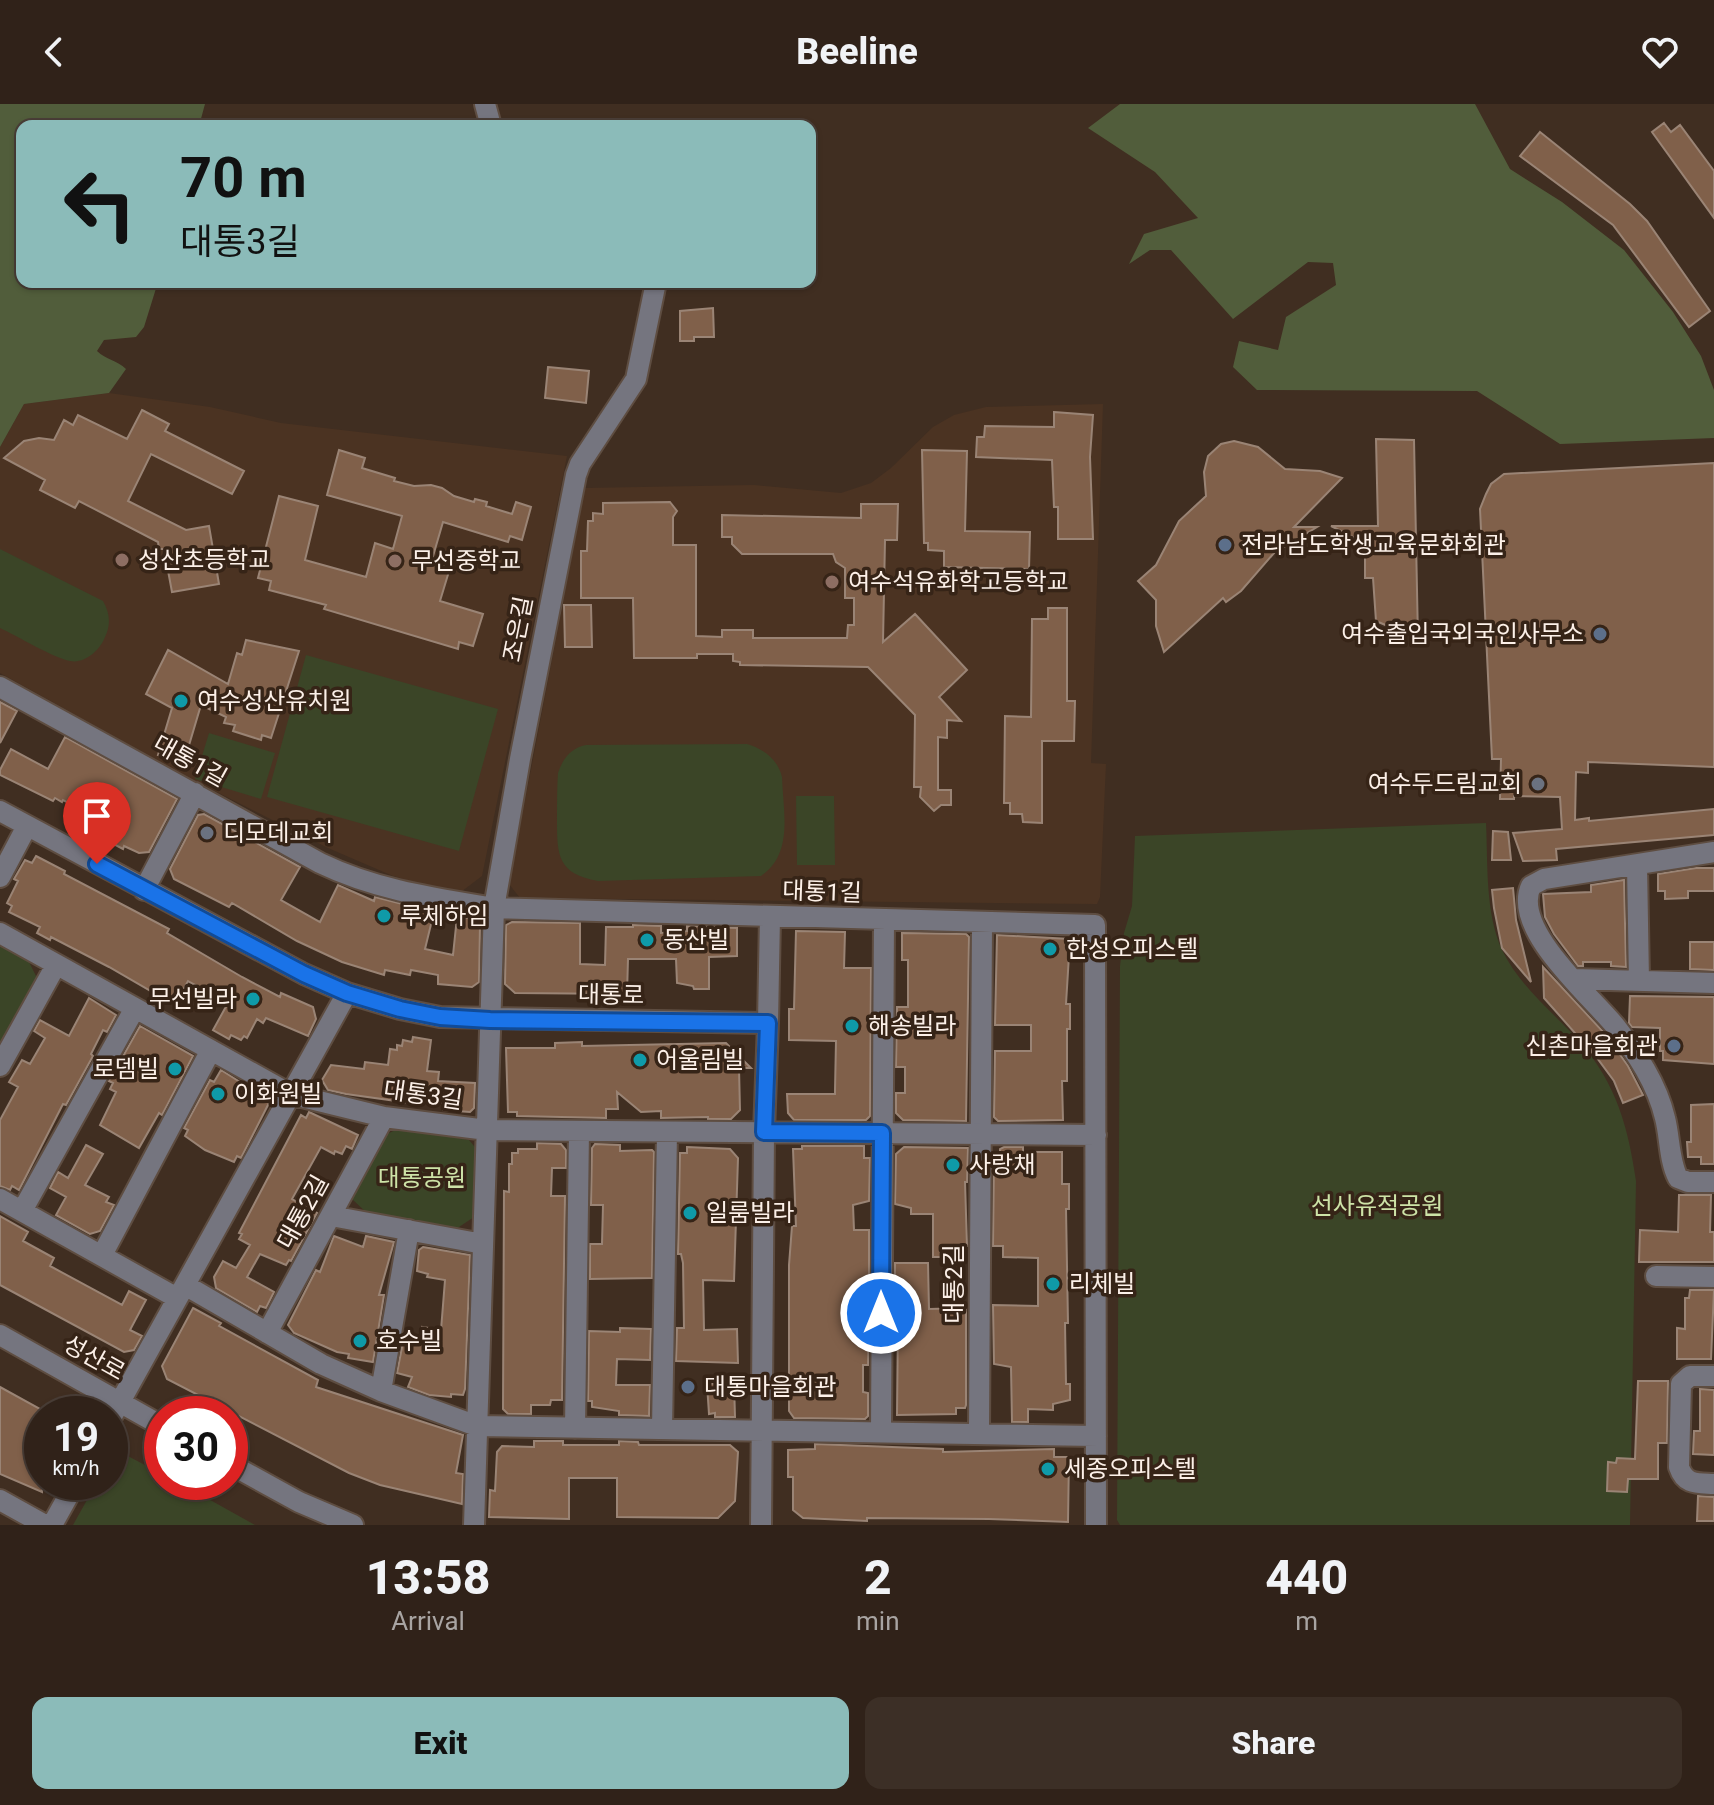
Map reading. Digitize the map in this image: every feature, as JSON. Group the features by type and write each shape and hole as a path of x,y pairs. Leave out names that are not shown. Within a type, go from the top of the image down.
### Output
{"street":[{"name":"조은길","path":"487,1130 494,908 576,475 580,464 636,379 655,288"},
{"name":"대통1길","path":"0,687 344,875 403,893 494,908 1095,925 1096,1525"},
{"path":"144,890 195,793"},
{"name":"대통로","path":"0,811 304,974 347,993 421,1014 490,1020 768,1023"},
{"path":"0,877 27,826"},
{"path":"1714,852 1544,879 1531,886 1527,900 1535,928 1551,954 1616,1027 1648,1074 1665,1116 1678,1178 1688,1182 1714,1182"},
{"path":"1637,865 1639,981"},
{"path":"761,1525 764,1132 770,916"},
{"path":"881,1432 884,919"},
{"path":"981,1134 982,922"},
{"name":"대통3길","path":"0,933 290,1094 384,1117 487,1130 1096,1135"},
{"path":"0,1066 56,965"},
{"path":"1574,979 1714,983"},
{"path":"123,1396 347,993"},
{"path":"22,1211 135,1008"},
{"path":"102,1255 211,1050"},
{"name":"대통2길","path":"267,1333 384,1117"},
{"path":"474,1525 487,1130"},
{"path":"575,1428 579,1131"},
{"path":"662,1429 667,1132"},
{"name":"대통2길","path":"979,1434 981,1134"},
{"path":"0,1199 102,1255 267,1333 321,1364 381,1391 477,1426 1096,1436"},
{"path":"331,1216 483,1244"},
{"path":"381,1391 409,1230"},
{"path":"1656,1276 1714,1277"},
{"name":"성산로","path":"0,1335 92,1396"},
{"path":"1714,1376 1690,1376 1681,1384 1679,1467 1690,1483 1714,1484"},
{"path":"248,1474 299,1502 353,1525"},
{"path":"0,1500 45,1525"},
{"path":"52,1525 66,1500"}],"shaded area":[{"name":"무선중학교","path":"109,393 210,407 281,423 567,456 482,876 457,895 393,876 328,848 187,777 0,673 0,447 24,404"},
{"name":"여수석유화학고등학교","path":"1103,404 1091,763 1106,764 1100,897 1097,904 520,898 509,884 585,488 754,485 841,493 871,483 933,427 954,415 986,407"}],"green space":[{"path":"0,104 205,104 201,120 16,120 16,288 156,288 144,327 136,337 104,340 97,351 126,369 109,393 24,404 0,447"},
{"path":"1120,104 1475,104 1510,169 1562,202 1624,250 1673,312 1701,356 1714,390 1714,438 1560,444 1477,391 1257,390 1233,367 1239,341 1278,350 1286,317 1336,285 1333,263 1308,262 1233,319 1171,250 1150,250 1129,264 1144,234 1198,218 1155,172 1088,128"},
{"path":"0,549 103,601 109,624 103,642 96,651 81,660 70,661 0,628"},
{"path":"306,655 498,709 459,851 267,797"},
{"path":"209,733 275,753 261,799 195,779"},
{"path":"747,744 769,756 782,777 782,844 771,867 761,876 598,881 574,873 562,860 558,841 558,773 572,751 586,745"},
{"path":"796,796 834,796 835,865 797,865"},
{"name":"선사유적공원","path":"1486,823 1490,904 1502,950 1528,988 1593,1058 1619,1107 1629,1143 1636,1181 1630,1525 1120,1525 1117,1520 1120,966 1124,933 1132,906 1135,836"},
{"path":"0,946 29,962 37,978 0,1047"},
{"name":"대통공원","path":"400,1128 469,1140 479,1152 474,1217 456,1229 368,1214 352,1199 387,1134"},
{"path":"128,1456 144,1465 144,1500 210,1500 255,1525 73,1525 87,1500 128,1500"}],"building":[{"path":"1664,123 1671,132 1680,125 1714,171 1714,218 1652,132"},
{"path":"1540,132 1647,221 1710,311 1689,327 1613,225 1520,156"},
{"path":"713,308 714,337 680,341 680,311"},
{"path":"548,367 589,371 586,403 545,398"},
{"name":"성산초등학교","path":"142,410 169,424 165,431 244,471 232,494 151,454 128,501 186,530 209,526 219,584 172,592 164,549 159,549 158,542 79,501 75,508 40,490 45,480 4,458 24,441 39,438 54,440 64,420 73,425 78,415 127,439"},
{"path":"1054,412 1093,415 1090,457 1093,539 1058,539 1058,507 1054,507 1052,460 976,457 977,437 984,437 985,426 1054,427"},
{"path":"1376,439 1414,440 1418,639 1376,621 1373,578 1365,578 1362,545 1359,540 1331,526 1378,526"},
{"name":"전라남도학생교육문화회관","path":"1234,441 1258,447 1285,469 1320,471 1342,478 1294,527 1317,527 1274,553 1241,591 1226,602 1223,598 1164,652 1156,626 1156,600 1138,581 1156,565 1179,521 1206,496 1204,472 1208,456 1221,444"},
{"name":"무선중학교","path":"339,450 365,458 362,468 395,478 394,481 442,488 454,496 487,502 486,506 512,514 516,502 531,507 522,540 510,536 508,542 443,522 431,563 450,568 440,601 483,614 473,646 459,642 458,649 324,609 326,605 269,590 271,581 258,578 279,496 318,506 305,560 366,577 375,543 393,549 402,516 327,495"},
{"path":"922,450 967,451 965,531 1030,532 1029,569 944,567 944,551 928,550 928,543 924,543"},
{"name":"여수출입국외국인사무소","path":"1714,463 1714,767 1588,762 1588,773 1576,772 1575,820 1714,809 1714,835 1556,849 1557,860 1523,861 1513,833 1562,829 1560,797 1514,796 1514,799 1500,799 1501,759 1492,759 1480,509 1486,494 1491,484 1504,474"},
{"path":"670,502 677,511 673,517 673,545 696,545 696,636 722,637 722,630 753,630 753,638 847,638 848,625 854,625 854,598 845,598 845,568 836,562 833,554 742,554 732,544 732,537 722,537 722,515 861,518 861,504 898,504 897,540 885,540 883,642 915,614 967,670 939,697 961,721 947,720 947,738 938,737 938,790 951,790 951,805 941,805 934,811 920,797 921,787 914,787 915,715 868,667 740,665 740,662 733,661 733,654 697,654 697,658 634,658 633,598 581,598 581,551 587,551 588,521 593,521 593,513 603,514 603,503"},
{"path":"564,605 591,605 592,647 565,647"},
{"path":"1048,608 1067,608 1067,701 1075,701 1074,741 1042,741 1042,823 1023,822 1022,814 1010,814 1010,803 1004,803 1005,716 1031,717 1032,619 1048,619"},
{"path":"246,640 299,651 271,738 262,735 261,740 233,731 235,725 224,723 226,717 201,705 184,762 158,755 172,708 146,694 168,650 228,684 237,653 242,655"},
{"path":"0,702 17,711 0,743"},
{"path":"65,737 177,799 149,852 139,853 124,846 123,849 91,832 98,818 63,800 55,798 53,801 0,775 11,749 48,769"},
{"path":"204,814 300,867 281,900 320,922 338,885 374,901 375,897 434,912 425,949 453,955 457,917 477,919 480,924 479,982 472,987 438,984 438,975 411,970 410,975 385,970 384,975 342,962 297,941 232,903 229,907 174,879 170,869 198,815"},
{"path":"1493,831 1508,832 1511,860 1492,860"},
{"path":"36,856 169,929 167,933 242,977 280,997 281,993 313,1007 316,1019 308,1036 266,1018 263,1023 257,1019 247,1038 244,1036 241,1040 231,1035 229,1039 213,1030 228,1003 188,981 176,1003 168,1001 109,967 37,933 40,927 9,912 12,906 7,903 18,881 14,879 25,860 32,863"},
{"path":"1714,868 1714,891 1688,891 1688,898 1665,899 1665,891 1658,891 1658,874"},
{"path":"1624,880 1626,967 1611,966 1611,962 1583,962 1583,966 1578,966 1545,917 1543,894 1591,892 1591,885"},
{"path":"1513,888 1516,920 1531,982 1502,948 1494,908 1492,890"},
{"path":"512,922 580,923 580,964 605,965 606,927 633,925 661,926 661,933 687,931 687,926 737,928 737,956 709,957 709,989 694,989 693,986 677,983 676,959 628,959 627,994 515,993 505,984 506,925"},
{"path":"796,931 845,932 844,968 871,968 870,1116 866,1120 794,1120 788,1113 787,1094 835,1094 836,1041 789,1040 789,1009 794,1009"},
{"path":"902,933 966,934 969,937 966,1121 903,1120 896,1113 896,1093 905,1093 905,1067 896,1067 897,1007 908,1007 908,960 902,960"},
{"path":"997,935 1070,939 1066,1004 1070,1004 1070,1029 1067,1029 1067,1081 1062,1081 1063,1120 998,1121 994,1117 995,1051 1031,1051 1031,1025 995,1025"},
{"path":"1690,942 1714,942 1714,970 1690,969"},
{"path":"1543,967 1606,1035 1628,1066 1643,1095 1623,1103 1614,1081 1597,1058 1544,998"},
{"path":"1630,996 1714,997 1714,1064 1663,1060 1660,1028 1632,1027 1629,1023"},
{"path":"89,998 116,1015 107,1032 103,1030 91,1054 93,1056 66,1105 63,1104 19,1190 12,1186 10,1190 0,1186 0,1120 18,1087 9,1082 22,1060 30,1064 45,1038 34,1031 40,1020 69,1036"},
{"path":"140,1026 193,1056 162,1115 159,1113 139,1148 100,1125 116,1092 110,1089 113,1083 109,1081"},
{"path":"413,1037 431,1040 427,1071 439,1072 438,1081 475,1083 474,1108 470,1112 443,1110 443,1103 418,1100 418,1104 346,1094 328,1090 322,1080 331,1065 364,1069 365,1062 388,1065 390,1049 397,1050 397,1045 402,1046 403,1040 412,1042"},
{"path":"582,1042 582,1046 726,1043 751,1068 739,1068 740,1110 731,1119 661,1118 661,1111 641,1112 617,1092 618,1109 606,1109 606,1118 517,1116 517,1112 508,1112 506,1048 555,1048 555,1043"},
{"path":"221,1070 270,1101 241,1158 237,1156 234,1162 205,1150 185,1136 188,1130 184,1128 210,1080 214,1082"},
{"path":"1714,1104 1714,1164 1701,1164 1701,1157 1688,1157 1691,1105"},
{"path":"309,1112 358,1135 352,1149 346,1146 342,1154 335,1151 334,1154 321,1147 292,1199 317,1213 291,1261 286,1265 260,1254 247,1277 274,1292 266,1308 260,1306 257,1312 216,1288 214,1277 223,1261 236,1268 250,1245 239,1239 242,1234 239,1233 301,1115 306,1118"},
{"path":"537,1143 561,1144 566,1150 566,1168 552,1168 551,1196 565,1196 562,1400 551,1400 550,1405 531,1405 531,1414 508,1414 503,1409 504,1191 509,1192 512,1153 518,1153 518,1149 537,1149"},
{"path":"595,1144 620,1145 620,1151 654,1152 652,1278 590,1279 590,1244 602,1244 603,1205 591,1205 592,1148"},
{"path":"86,1145 103,1154 85,1185 109,1197 106,1202 114,1205 100,1231 90,1234 56,1215 66,1197 50,1188 58,1172 68,1178"},
{"path":"802,1146 864,1146 864,1158 870,1158 869,1201 853,1205 854,1230 869,1230 869,1283 853,1287 853,1314 869,1314 868,1365 863,1365 863,1392 868,1393 868,1416 865,1419 794,1418 789,1411 789,1265 792,1226 796,1226 793,1149 802,1149"},
{"path":"687,1147 730,1149 738,1158 734,1281 703,1280 704,1330 737,1329 738,1363 676,1361 677,1328 684,1328 683,1263 681,1254 678,1254 680,1153 687,1153"},
{"path":"904,1147 968,1148 965,1182 967,1246 953,1250 953,1257 933,1257 933,1214 911,1214 911,1208 895,1204 896,1154"},
{"path":"1023,1147 1023,1152 1062,1152 1062,1184 1069,1184 1069,1209 1066,1209 1068,1323 1065,1323 1066,1384 1070,1384 1070,1400 1053,1404 1053,1410 1028,1409 1028,1422 1012,1422 1011,1367 994,1364 993,1305 1038,1306 1038,1258 1003,1257 1003,1246 993,1246 994,1158 1000,1158 1000,1149"},
{"path":"1679,1195 1711,1195 1710,1232 1714,1232 1714,1262 1639,1262 1640,1230 1678,1232"},
{"path":"0,1216 28,1232 23,1241 54,1258 50,1266 122,1305 129,1291 146,1300 130,1330 142,1336 134,1350 124,1352 0,1285"},
{"path":"334,1236 363,1247 366,1236 394,1242 379,1295 384,1295 373,1362 348,1358 349,1354 337,1352 294,1333 288,1325 316,1270 320,1272"},
{"path":"423,1247 470,1255 463,1395 429,1395 408,1387 412,1377 397,1373 404,1337 419,1340 422,1327 441,1330 445,1280 427,1277 428,1274 417,1271 419,1250"},
{"path":"895,1263 928,1263 929,1309 966,1308 966,1405 965,1408 956,1408 956,1414 897,1415"},
{"path":"1690,1290 1714,1290 1711,1359 1677,1359 1677,1328 1685,1329 1685,1298 1689,1298"},
{"path":"193,1308 221,1323 219,1326 318,1380 316,1387 463,1435 456,1473 463,1474 462,1504 380,1485 349,1473 248,1421 248,1396 200,1396 167,1379 162,1366"},
{"path":"620,1328 651,1329 650,1360 617,1359 616,1385 650,1385 649,1416 619,1415 619,1411 592,1407 592,1401 588,1401 589,1331 620,1332"},
{"path":"1638,1381 1668,1381 1667,1443 1658,1443 1658,1479 1628,1479 1627,1492 1607,1491 1608,1462 1616,1463 1617,1458 1635,1459"},
{"path":"734,1383 735,1417 709,1414 707,1384"},
{"path":"0,1387 24,1400 24,1484 0,1474"},
{"path":"1700,1389 1714,1390 1714,1455 1693,1454 1694,1431 1700,1431"},
{"path":"534,1441 563,1441 563,1445 619,1445 619,1441 638,1442 639,1445 730,1445 738,1452 735,1501 718,1518 617,1517 617,1478 569,1478 569,1519 489,1517 490,1490 495,1491 497,1452 502,1446 534,1447"},
{"path":"815,1444 943,1449 943,1452 1054,1449 1054,1457 1069,1457 1068,1522 803,1518 793,1510 793,1477 788,1477 788,1450 815,1449"},
{"path":"1698,1496 1714,1497 1714,1521 1697,1521"}],"place":[{"name":"전라남도학생교육문화회관","path":"1225,545"},
{"name":"성산초등학교","path":"122,560"},
{"name":"무선중학교","path":"395,561"},
{"name":"여수석유화학고등학교","path":"832,582"},
{"name":"여수출입국외국인사무소","path":"1600,634"},
{"name":"여수성산유치원","path":"181,701"},
{"name":"여수두드림교회","path":"1538,784"},
{"name":"디모데교회","path":"207,833"},
{"name":"루체하임","path":"384,916"},
{"name":"동산빌","path":"647,940"},
{"name":"한성오피스텔","path":"1050,949"},
{"name":"무선빌라","path":"253,999"},
{"name":"해송빌라","path":"852,1026"},
{"name":"신촌마을회관","path":"1674,1046"},
{"name":"어울림빌","path":"640,1060"},
{"name":"로뎀빌","path":"175,1069"},
{"name":"이화원빌","path":"218,1094"},
{"name":"사랑채","path":"953,1165"},
{"name":"일룸빌라","path":"690,1213"},
{"name":"리체빌","path":"1053,1284"},
{"name":"호수빌","path":"360,1341"},
{"name":"대통마을회관","path":"688,1387"},
{"name":"세종오피스텔","path":"1048,1469"}],"route":[{"path":"97,864 304,974 347,993 400,1009 440,1017 490,1020 768,1023 764,1132 882,1133 881,1313"}]}
